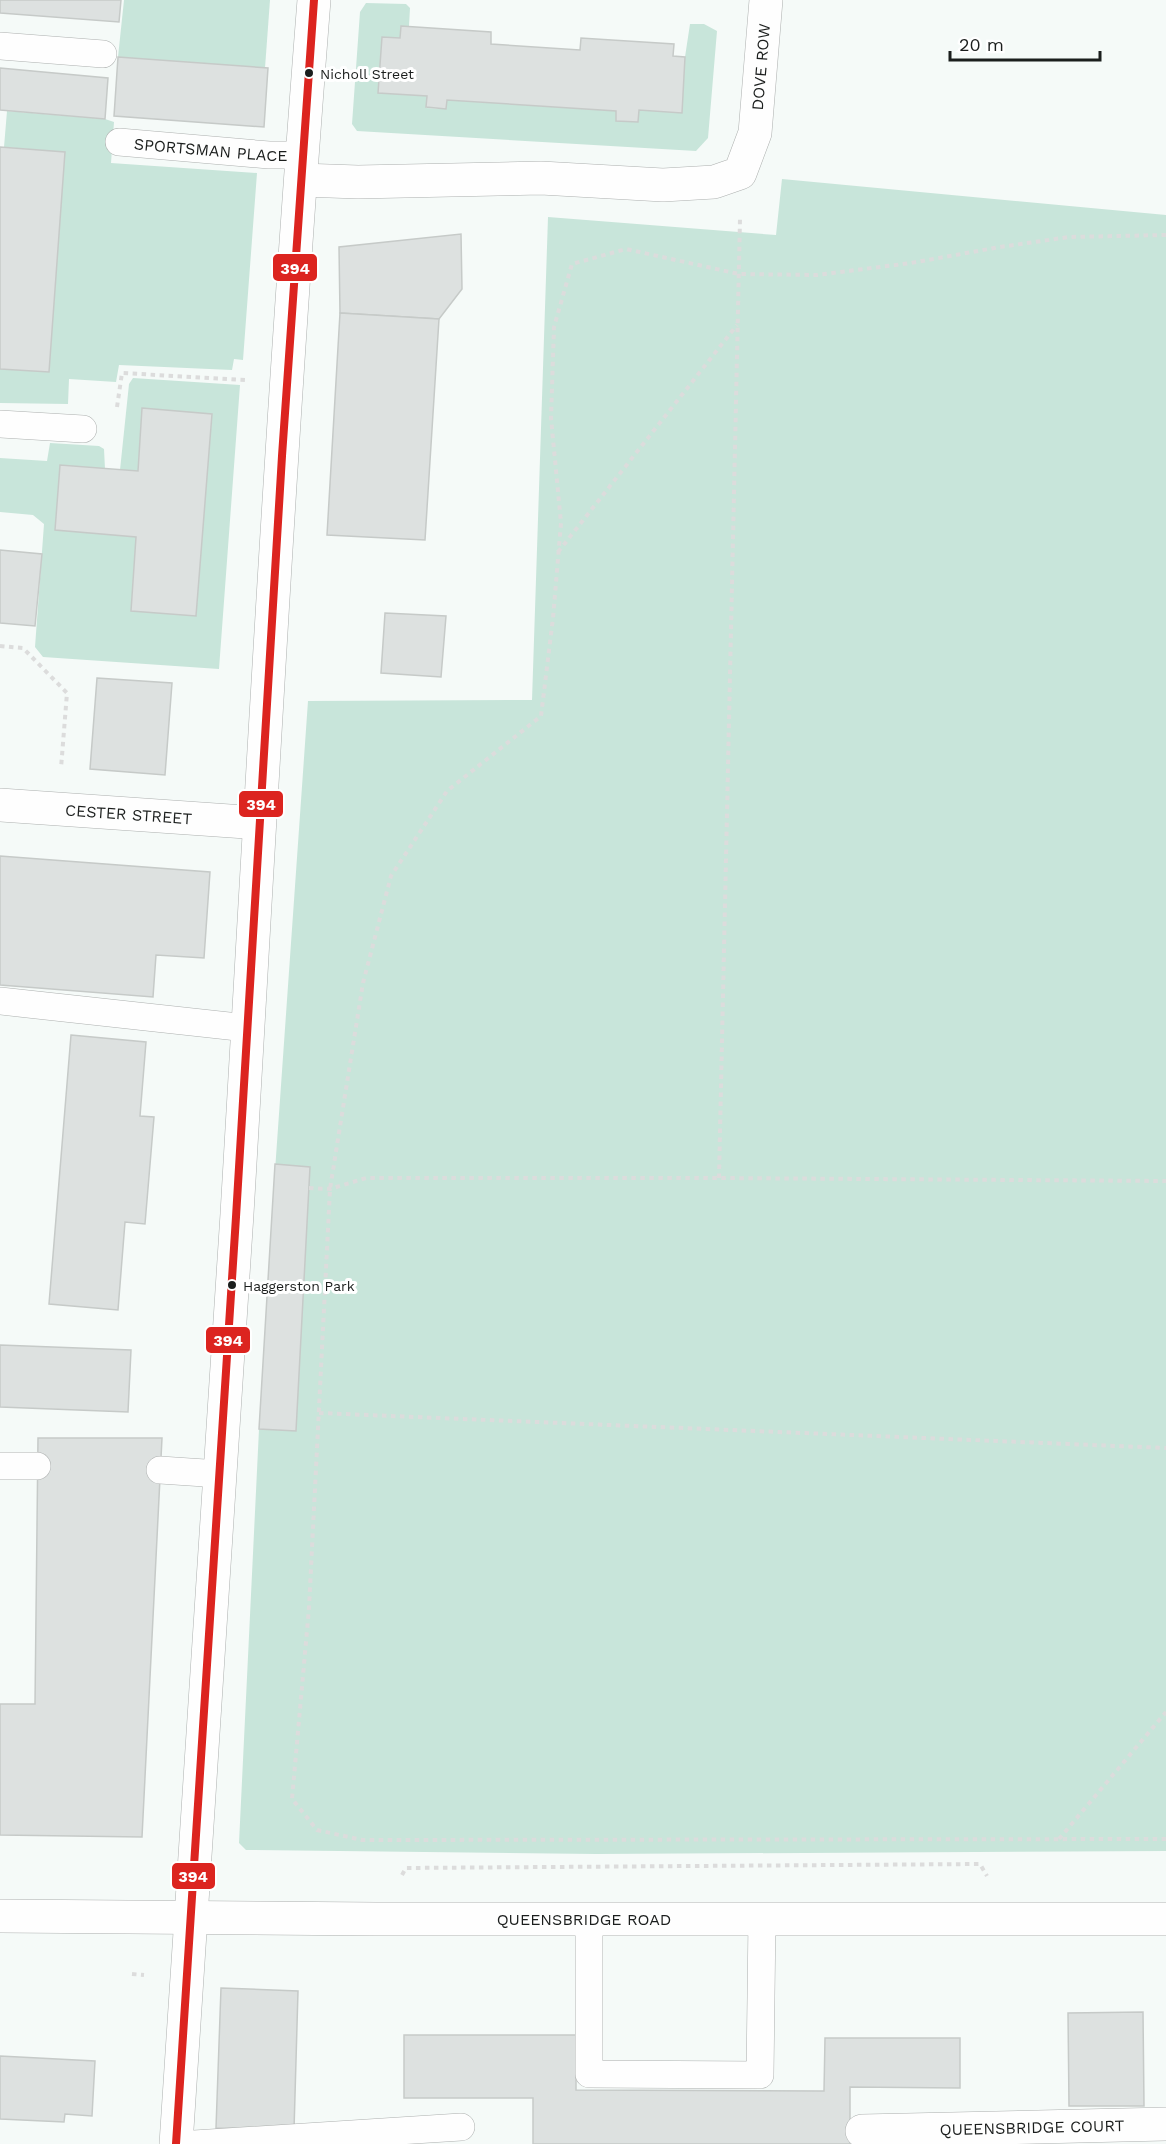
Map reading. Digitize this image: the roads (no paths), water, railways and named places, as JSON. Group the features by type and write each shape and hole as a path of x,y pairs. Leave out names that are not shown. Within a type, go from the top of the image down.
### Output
{"street":[{"path":"176,2144 220,1474 259,823 314,0"},
{"name":"DOVE ROW","path":"302,167 358,182 541,178 663,185 714,182 740,173 755,133 765,0"},
{"name":"CESTER STREET","path":"0,805 259,823"},
{"name":"QUEENSBRIDGE ROAD","path":"0,1916 1166,1919"},
{"name":"QUEENSBRIDGE COURT","path":"862,2131 981,2136 1166,2124"}],"lane":[{"path":"0,46 104,54"},
{"name":"SPORTSMAN PLACE","path":"119,142 269,155 302,167"},
{"path":"0,424 83,429"},
{"path":"0,1001 247,1028"},
{"path":"0,1466 37,1466"},
{"path":"160,1470 220,1474"},
{"path":"589,1918 589,2074 749,2075 760,2075 762,1919"},
{"path":"194,2144 461,2127"}],"place":[{"name":"Nicholl Street","path":"309,73"},
{"name":"Haggerston Park","path":"232,1285"}]}
